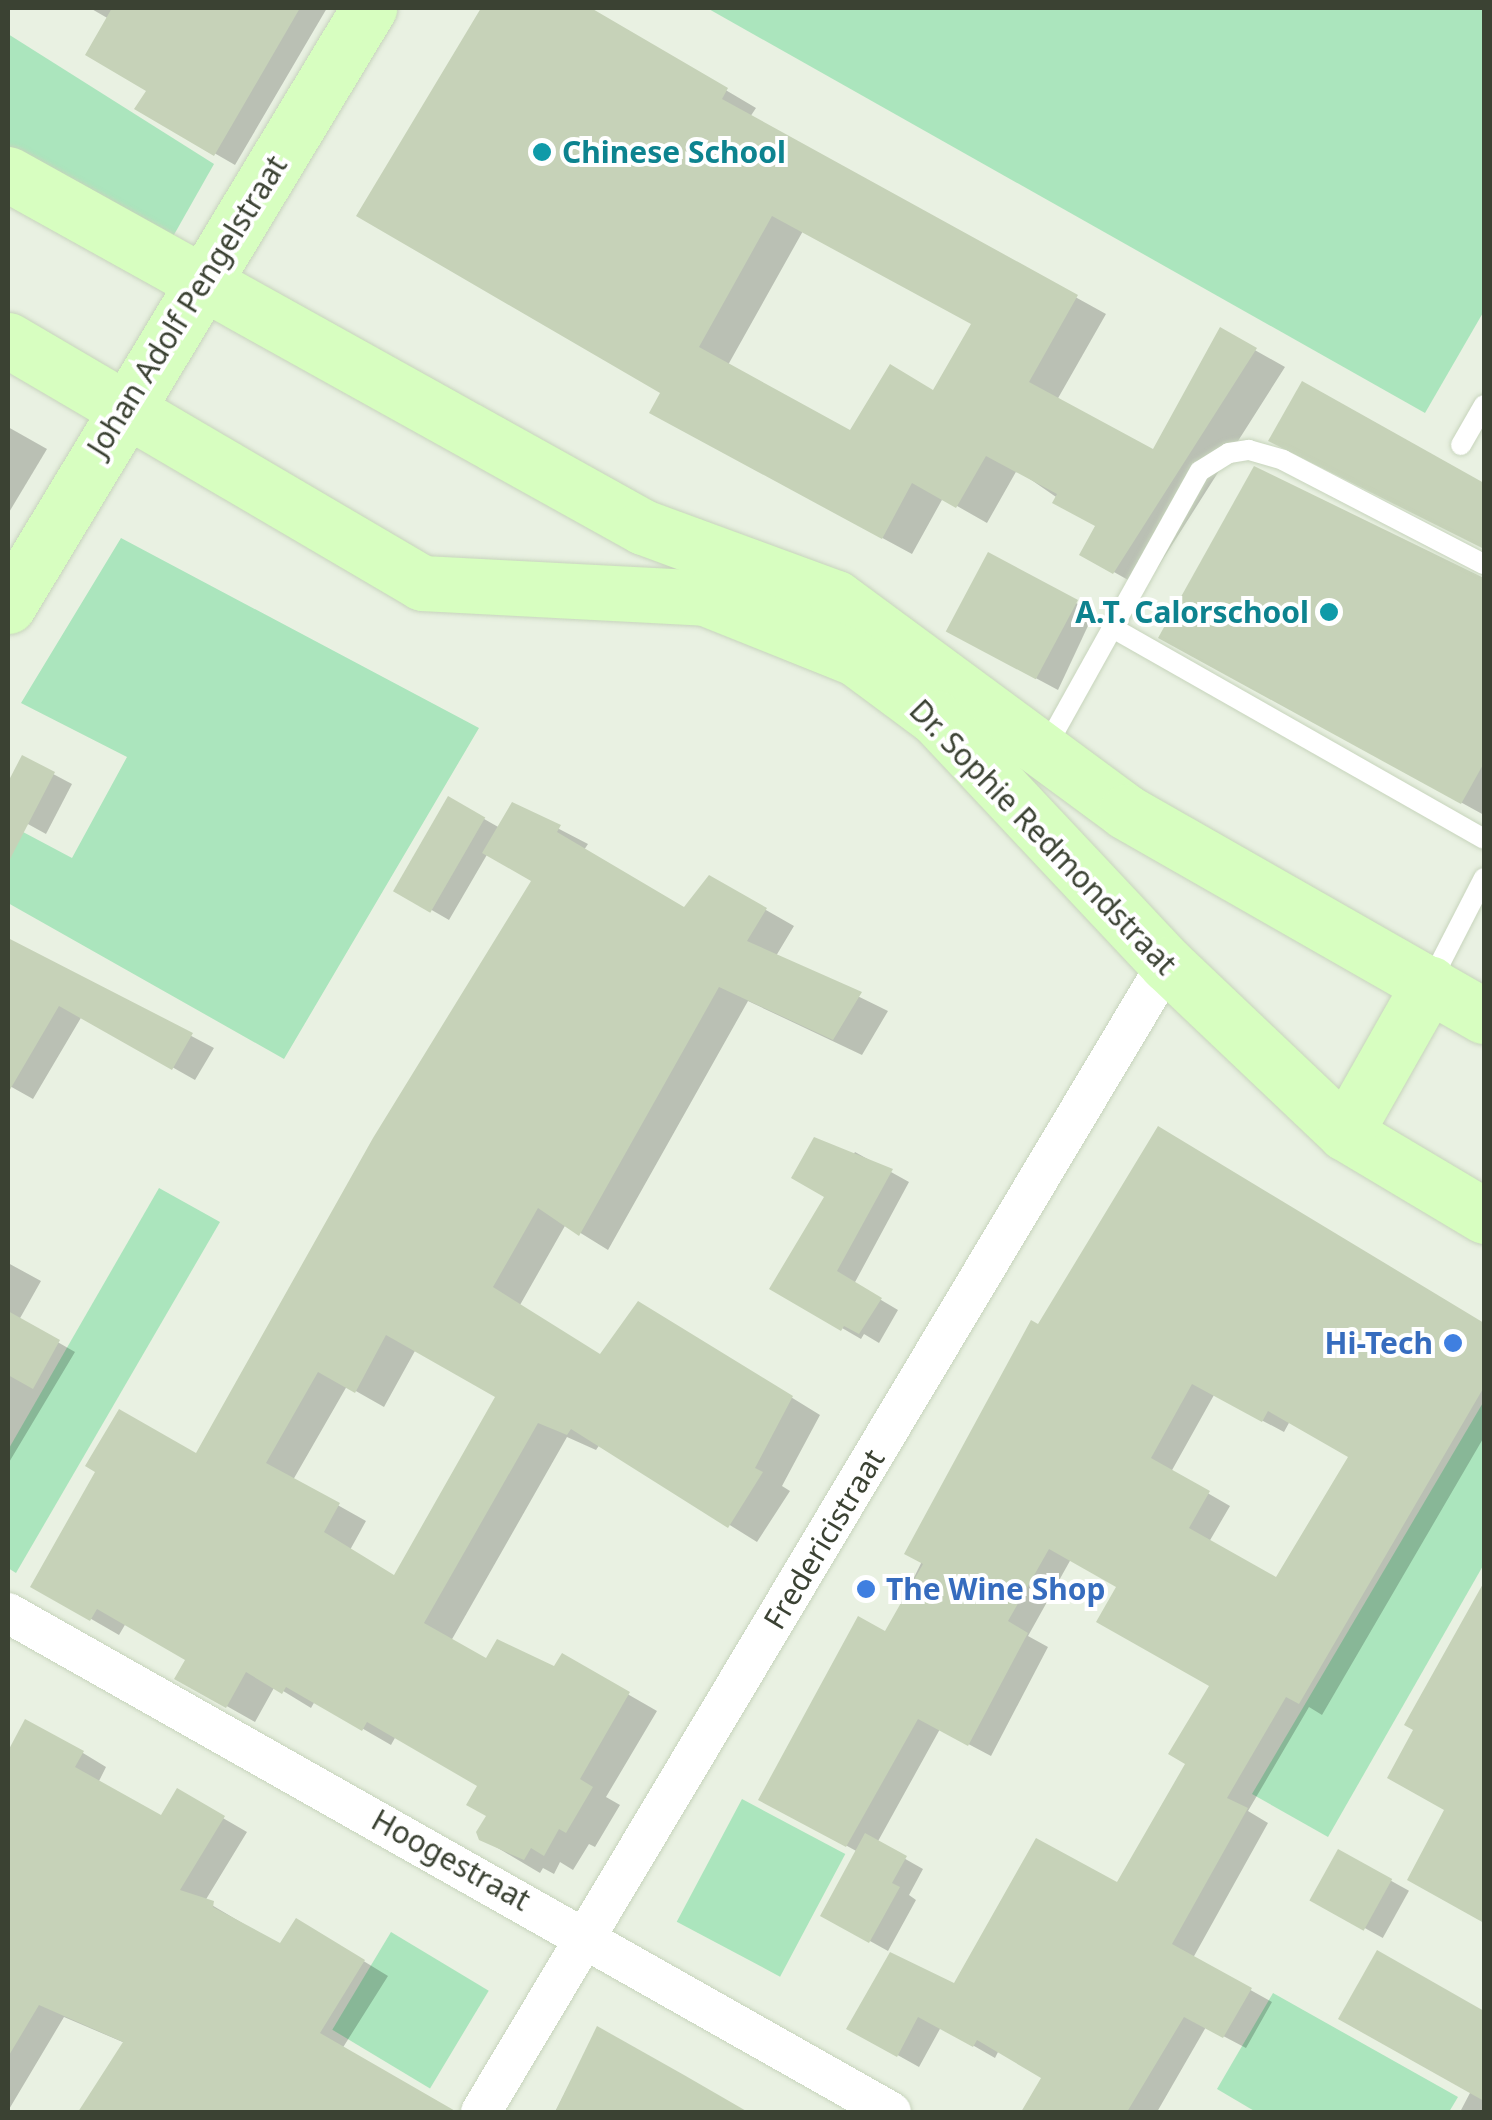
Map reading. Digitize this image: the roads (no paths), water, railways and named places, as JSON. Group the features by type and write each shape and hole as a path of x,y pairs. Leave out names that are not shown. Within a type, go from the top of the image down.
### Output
{"street":[{"name":"Johan Adolf Pengelstraat","path":"8,606 124,407 369,8"},
{"name":"Dr. Sophie Redmondstraat","path":"8,174 643,527 836,598 1044,751 1198,857 1484,1016"},
{"name":"Dr. Sophie Redmondstraat","path":"8,340 422,582 705,598 856,658 936,718 1167,964 1345,1133 1484,1216"},
{"path":"1003,790 1044,751"},
{"name":"Fredericistraat","path":"481,2112 1167,964"},
{"path":"1345,1133 1430,983"},
{"name":"Hoogestraat","path":"8,1613 587,1936 891,2112"}],"lane":[{"path":"1462,445 1484,405"},
{"path":"1044,751 1200,471 1229,453 1248,450 1283,460 1484,564"},
{"path":"1111,627 1484,839"},
{"path":"1430,983 1484,878"}],"place":[{"name":"Chinese School","path":"542,152"},
{"name":"A.T. Calorschool","path":"1329,612"},
{"name":"Hi-Tech","path":"1453,1343"},
{"name":"The Wine Shop","path":"866,1589"}]}
